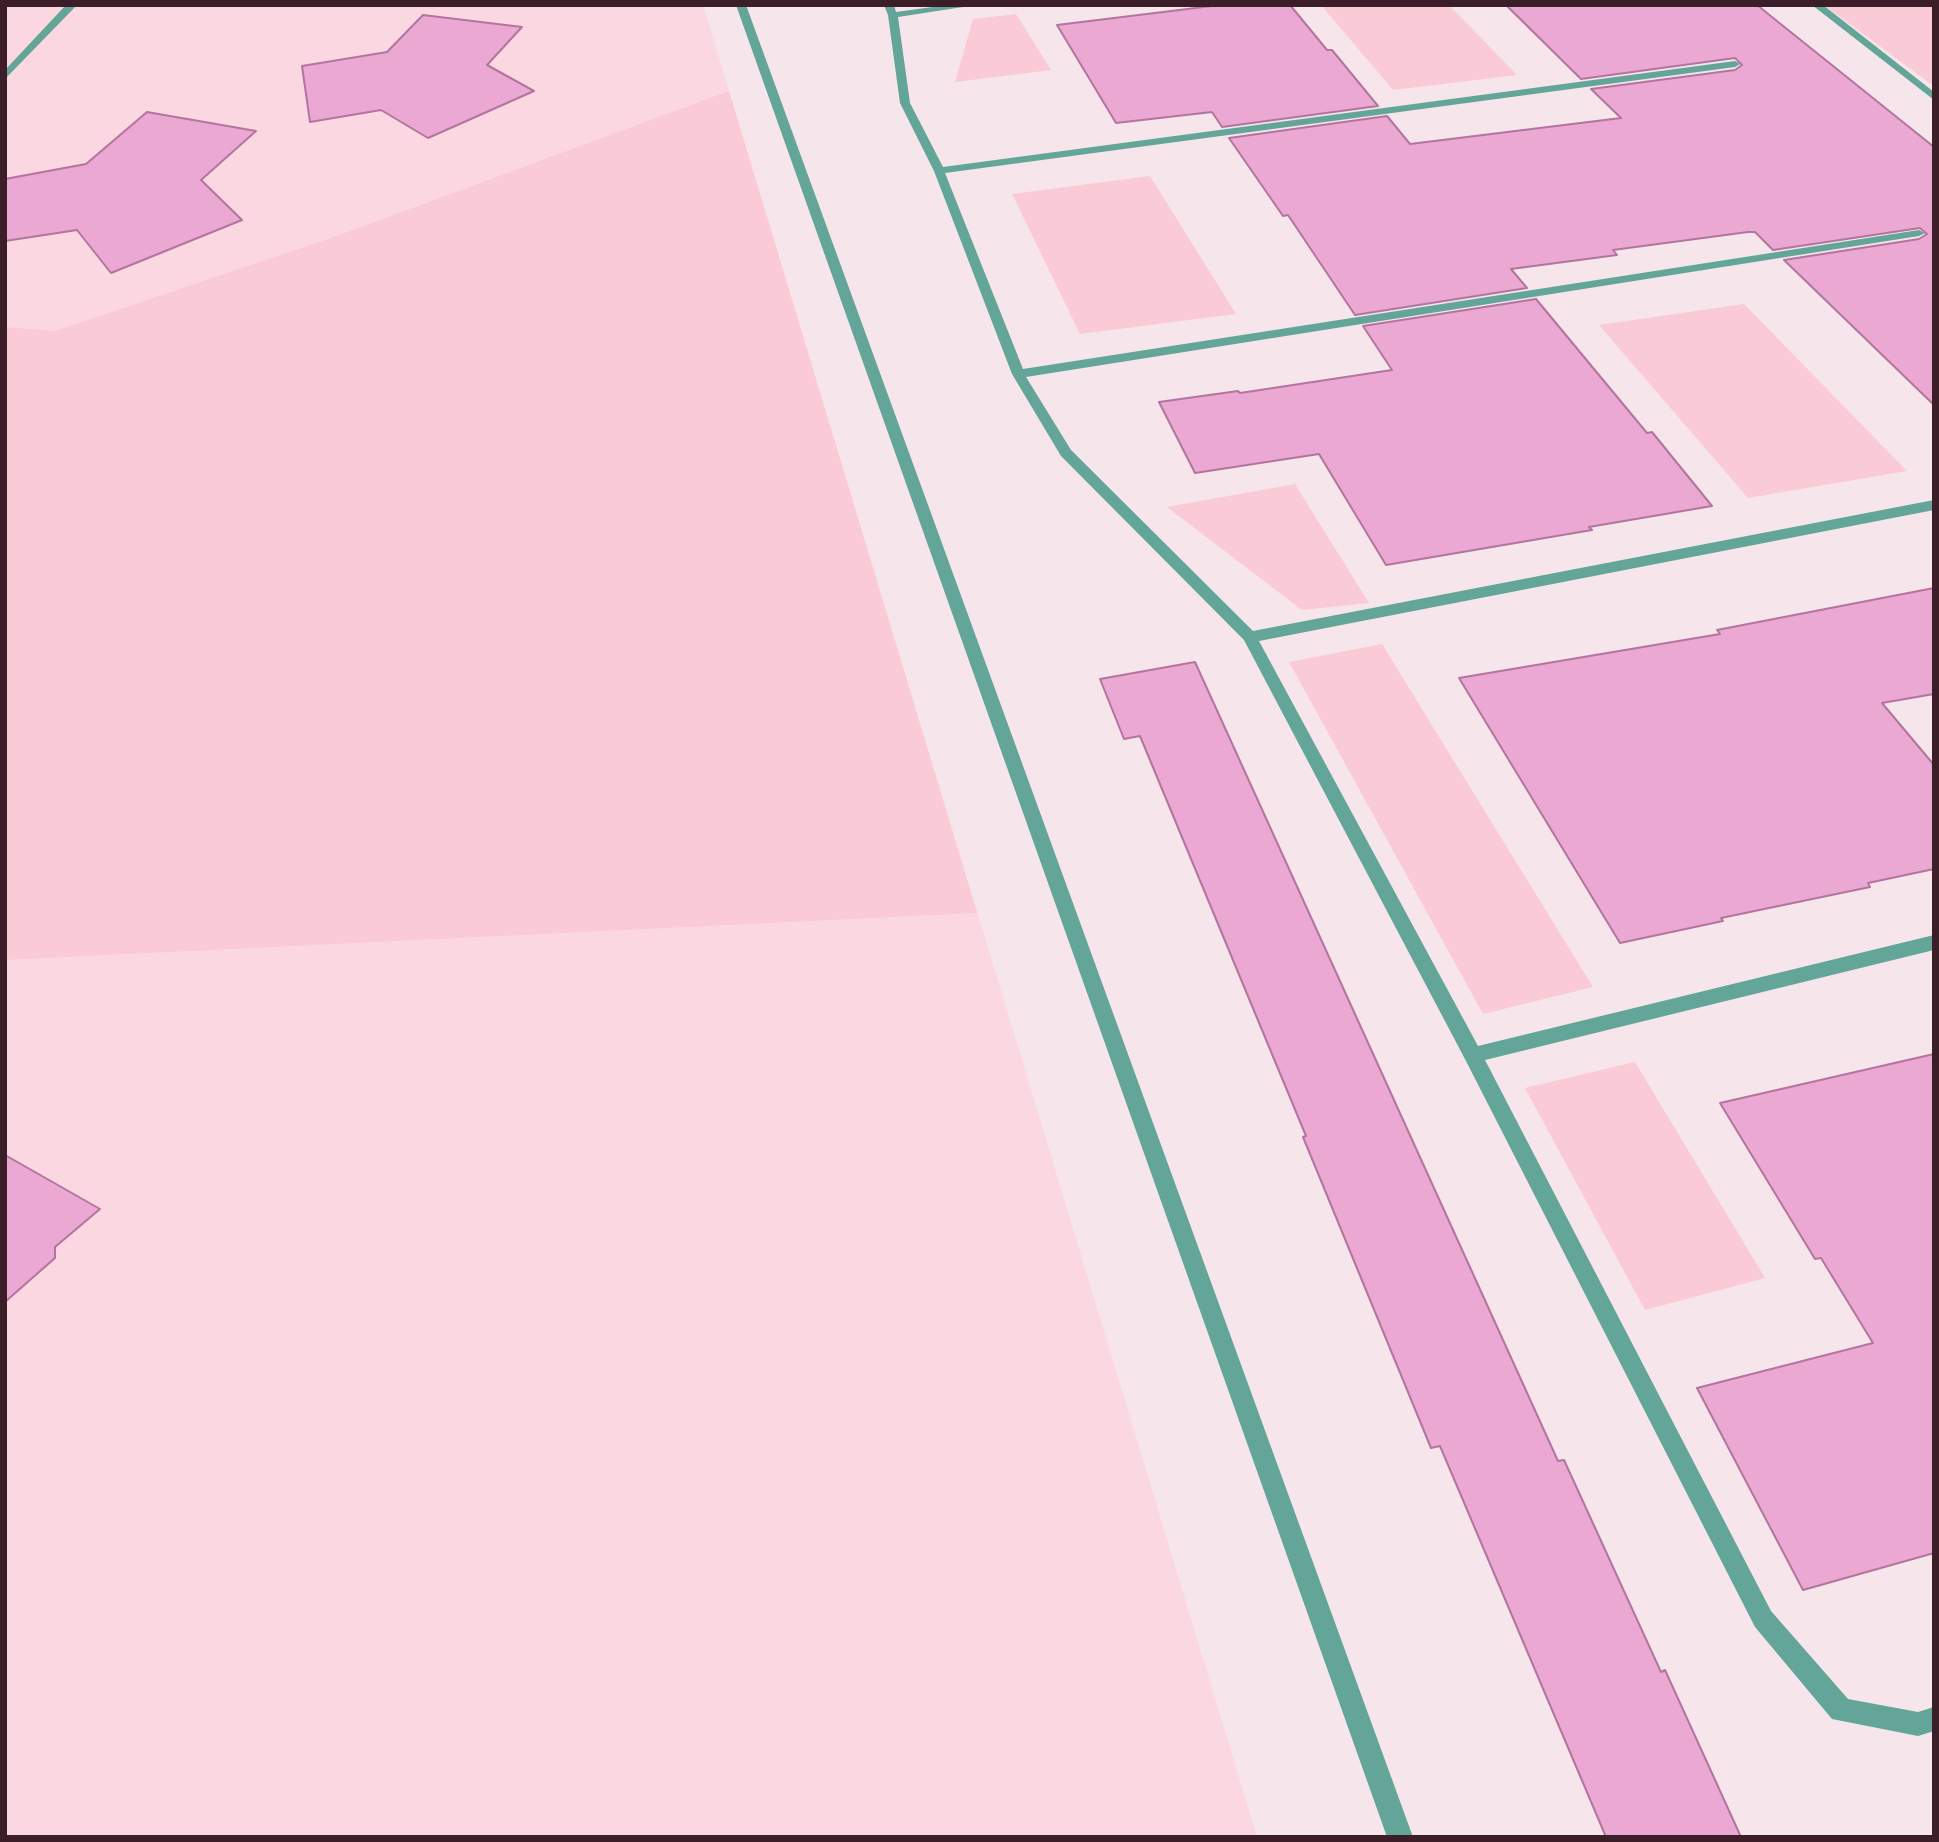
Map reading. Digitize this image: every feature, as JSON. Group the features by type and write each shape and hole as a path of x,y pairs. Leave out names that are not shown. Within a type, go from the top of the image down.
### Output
{"street":[{"path":"5,76 72,5"},
{"path":"741,5 1400,1837"},
{"path":"971,5 891,10 905,103 939,171 1018,374 1066,453 1250,637 1473,1055 1763,1619 1841,1710 1918,1724 1934,1719"},
{"path":"1817,5 1934,97"},
{"path":"939,171 1735,64"},
{"path":"1018,374 1919,233"},
{"path":"1250,637 1934,505"},
{"path":"1473,1055 1934,942"}],"shaded area":[{"path":"5,5 703,5 1257,1837 5,1837"},
{"path":"1321,5 1449,5 1517,75 1393,90"},
{"path":"1824,5 1934,5 1934,83 1931,84"},
{"path":"1016,14 1051,70 955,82 973,19"},
{"path":"729,91 977,913 5,960 5,327 55,331 334,237"},
{"path":"1150,176 1236,314 1080,334 1012,194"},
{"path":"1744,304 1907,471 1748,498 1599,325"},
{"path":"1295,484 1369,603 1302,610 1167,507"},
{"path":"1382,644 1593,987 1483,1014 1289,662"},
{"path":"1635,1062 1765,1278 1645,1310 1525,1088"}],"building":[{"path":"1220,5 1290,5 1327,50 1332,50 1378,106 1222,127 1212,112 1116,123 1057,25"},
{"path":"1506,5 1757,5 1934,147 1934,405 1784,260 1919,239 1927,234 1920,228 1773,250 1755,232 1748,232 1613,250 1617,255 1511,269 1527,288 1355,315 1288,215 1283,216 1229,138 1387,116 1410,144 1621,118 1591,89 1735,70 1742,65 1735,58 1581,79"},
{"path":"423,15 522,27 487,65 534,91 428,138 381,110 310,122 302,66 387,52"},
{"path":"147,112 256,131 201,180 242,220 111,273 77,230 5,241 5,179 86,164"},
{"path":"1536,299 1647,433 1652,432 1712,506 1589,527 1592,530 1386,565 1319,454 1195,473 1159,402 1238,391 1240,393 1392,370 1363,326"},
{"path":"1934,588 1934,694 1882,703 1934,765 1934,869 1868,883 1870,887 1721,918 1723,921 1620,943 1459,678 1720,634 1717,630"},
{"path":"1195,662 1558,1461 1564,1460 1661,1672 1665,1670 1741,1837 1606,1837 1440,1446 1431,1448 1303,1137 1306,1136 1140,736 1124,739 1100,679"},
{"path":"1934,1054 1934,1553 1803,1590 1697,1388 1873,1343 1821,1258 1815,1259 1720,1103"},
{"path":"5,1155 100,1209 55,1247 55,1258 5,1302"}]}
